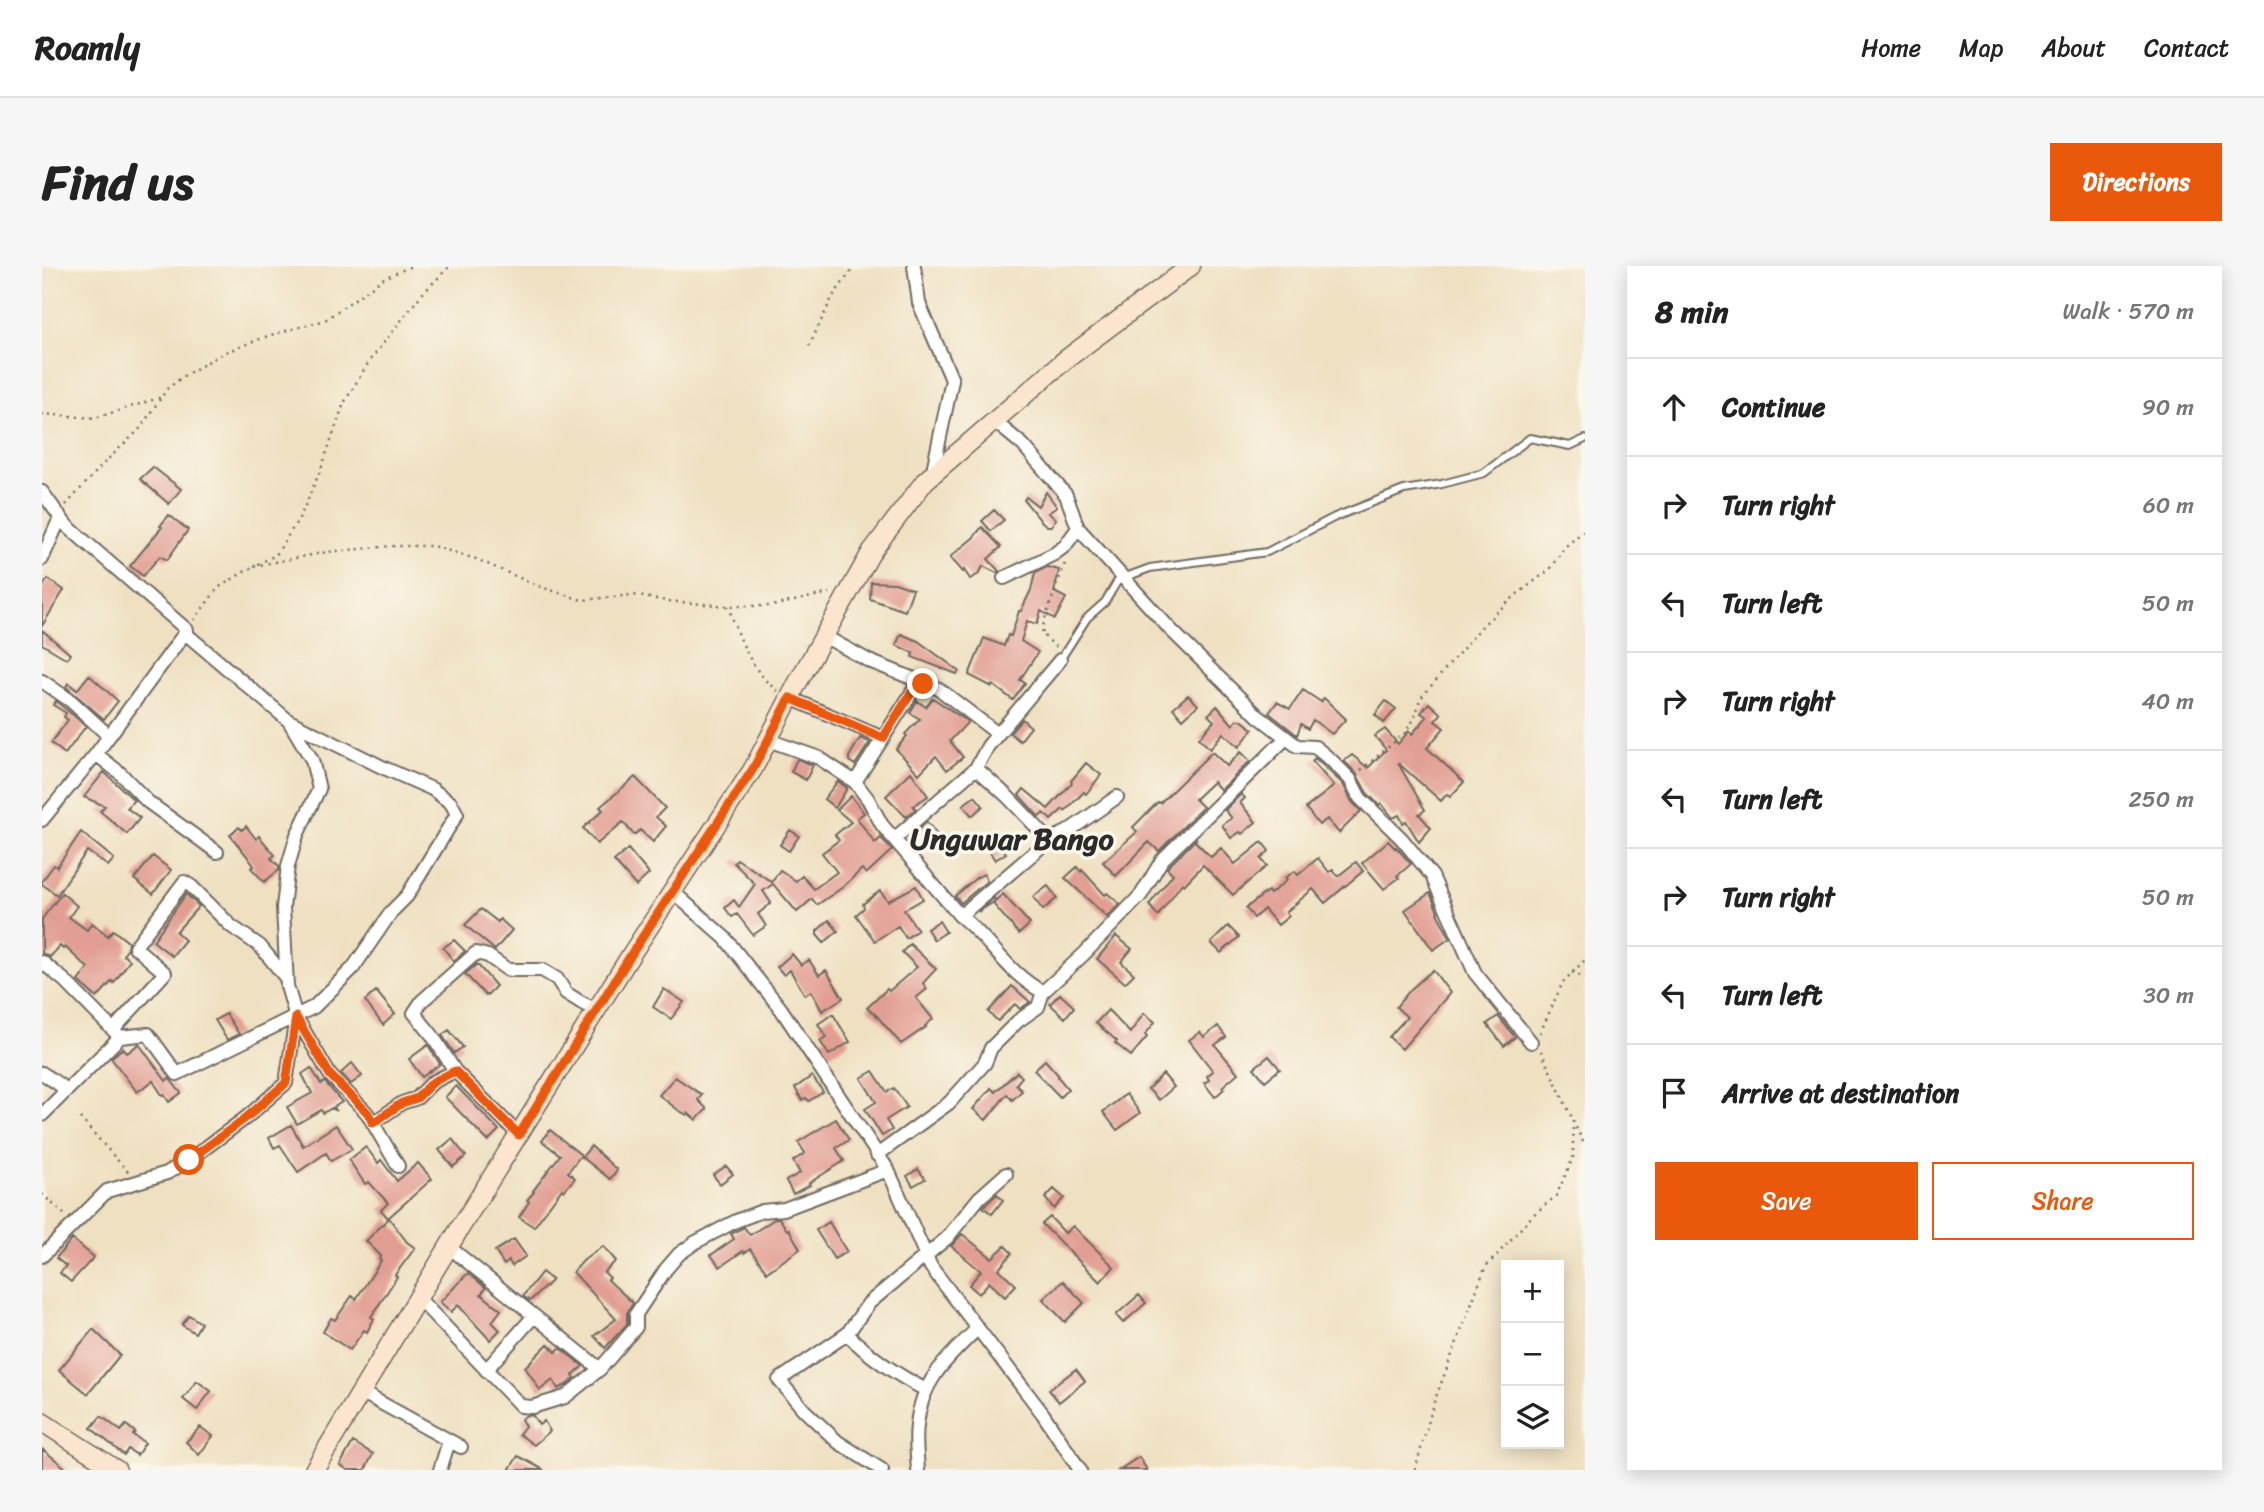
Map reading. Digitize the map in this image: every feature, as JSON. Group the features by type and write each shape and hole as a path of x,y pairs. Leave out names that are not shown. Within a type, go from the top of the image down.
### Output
{"main road":[{"path":"314,1470 597,1010 753,769 872,551 925,481 1065,360 1191,266"},
{"path":"42,1422 117,1470"}],"street":[{"path":"914,266 919,303 952,380 932,475"},
{"path":"994,421 1023,444 1066,495 1078,528 1170,629 1258,716 1297,746 1315,747 1332,761 1350,779 1360,797 1402,839 1432,876 1475,973 1531,1042"},
{"path":"42,492 66,525 289,721 432,789 451,803 457,814 407,896 392,911 353,968 314,1007 177,1074 148,1034 116,1034 64,980 42,962"},
{"path":"42,559 59,516"},
{"path":"1004,578 1054,554 1065,546 1078,528"},
{"path":"42,820 96,754 186,631"},
{"path":"824,636 869,661 939,690 998,734"},
{"path":"894,839 976,768 988,746 1060,660"},
{"path":"42,681 71,701 109,736"},
{"path":"855,782 918,682"},
{"path":"790,698 883,738"},
{"path":"289,721 312,760 318,789 297,835 285,880 283,907 286,978 296,1017 330,1075 368,1113 398,1166"},
{"path":"877,1155 949,1103 985,1063 992,1048 1018,1021 1038,1007 1043,992 1141,895 1162,860 1286,738"},
{"path":"768,740 819,758 855,782 882,825 960,916 973,926 993,951 1021,978 1043,992"},
{"path":"96,754 120,773 148,802 217,852"},
{"path":"976,768 1049,840"},
{"path":"960,916 1049,840 1067,832 1116,797"},
{"path":"42,1115 116,1034 166,973 135,947 184,882 231,926 260,946 286,978"},
{"path":"672,891 726,938 781,1009 888,1170 931,1267 1043,1414 1080,1470"},
{"path":"519,1135 455,1071 414,1013 422,1001 476,953 488,956 508,970 542,970 558,979 566,993 597,1010"},
{"path":"42,1256 107,1191 167,1172 189,1160 247,1117 286,1083 296,1017"},
{"path":"373,1123 402,1103 417,1098 433,1082 455,1071"},
{"path":"42,1073 67,1090"},
{"path":"418,1298 522,1406 532,1407 565,1397 600,1369 636,1327 636,1314 666,1269 679,1254 696,1242 762,1211 784,1209 888,1170"},
{"path":"882,1470 838,1442 804,1410 779,1380 847,1334 869,1303 947,1238 979,1198 1006,1174"},
{"path":"449,1247 600,1369"},
{"path":"486,1370 534,1316"},
{"path":"918,1470 916,1425 926,1390 944,1360 977,1329"},
{"path":"847,1334 901,1377 926,1390"},
{"path":"361,1392 455,1444 440,1470"}],"lane":[{"path":"1060,660 1087,618 1105,603 1117,582 1124,578 1150,568 1267,552 1335,517 1404,491 1484,473 1530,438 1570,446 1585,439"}],"path":[{"path":"59,516 105,462 139,430 167,389 182,377 223,353 271,335 325,320 384,278 411,266"},
{"path":"186,631 218,588 276,555 301,515 321,469 344,403 370,360 422,294 450,266"},
{"path":"809,346 833,296 855,266"},
{"path":"42,414 95,418 162,397"},
{"path":"1350,779 1404,734 1415,718 1420,699 1483,625 1548,571 1566,546 1585,530"},
{"path":"254,566 327,552 391,546 433,546 476,559 538,586 582,600 633,595 728,606 772,606 852,586"},
{"path":"1060,660 1055,644 1042,634 1044,621 1065,563"},
{"path":"728,606 745,650 755,667 773,687 790,698"},
{"path":"1585,960 1563,982 1541,1030 1538,1043 1585,1146"},
{"path":"1572,972 1585,978"},
{"path":"80,1118 127,1170 133,1182"},
{"path":"1415,1470 1434,1402 1485,1268 1533,1215 1556,1196 1573,1158 1573,1120"},
{"path":"42,1194 74,1223"}],"building":[{"path":"153,467 181,489 169,504 140,479"},
{"path":"1046,492 1057,507 1048,513 1056,519 1051,526 1041,521 1024,500 1026,497 1038,506"},
{"path":"994,510 1004,520 991,531 982,521"},
{"path":"169,515 188,530 167,560 160,556 143,576 130,566"},
{"path":"982,527 1001,547 988,559 999,571 997,573 983,566 979,574 970,579 950,557"},
{"path":"1047,567 1059,570 1054,592 1066,598 1055,619 1041,611 1037,624 1027,621 1021,641 1038,652 1020,680 1025,683 1013,700 993,685 992,687 969,675 984,638 1004,646 1031,590 1035,573"},
{"path":"48,579 64,590 42,626 42,587"},
{"path":"871,582 895,583 913,589 905,611 870,599"},
{"path":"42,630 70,654 67,659 42,644"},
{"path":"901,634 918,641 959,671 957,674 912,657 913,653 896,645"},
{"path":"89,675 118,701 104,719 66,687 68,683 77,690"},
{"path":"1303,690 1321,702 1324,698 1346,719 1332,734 1313,720 1308,729 1301,724 1297,735 1269,713 1277,702 1290,709"},
{"path":"1188,695 1198,705 1183,719 1173,708"},
{"path":"933,698 968,722 950,741 963,757 947,770 936,756 919,774 896,749 907,736 905,734 920,719 910,713 917,701 926,707"},
{"path":"56,701 86,726 65,754 51,743 68,720 64,717 66,713 53,705"},
{"path":"1386,701 1396,709 1384,723 1375,715"},
{"path":"1429,703 1441,714 1435,721 1444,728 1427,748 1464,782 1450,797 1447,794 1441,801 1398,763 1425,810 1419,814 1431,828 1419,842 1406,821 1403,823 1399,815 1393,818 1381,803 1379,805 1367,793 1356,773 1344,761 1352,755 1368,768 1386,750 1375,736 1385,729 1398,744 1409,731 1412,734 1427,717 1421,713"},
{"path":"1217,706 1233,725 1237,720 1241,720 1253,729 1239,747 1223,733 1210,749 1199,738 1214,721 1208,715"},
{"path":"1022,719 1031,727 1020,741 1010,733"},
{"path":"860,738 870,742 855,765 849,761 849,757"},
{"path":"1212,752 1227,766 1241,752 1250,761 1221,790 1213,782 1195,799 1203,807 1159,851 1149,842 1116,876 1103,862 1137,832 1133,827"},
{"path":"1315,758 1343,784 1352,802 1361,811 1339,833 1327,819 1319,825 1306,808 1334,786 1312,761"},
{"path":"797,759 813,765 806,780 791,772"},
{"path":"1086,763 1101,775 1086,794 1084,792 1065,811 1063,809 1051,820 1044,813 1039,817 1019,795 1024,789 1048,809"},
{"path":"104,772 134,800 127,808 140,818 127,834 100,811 105,806 84,797"},
{"path":"911,772 928,796 913,806 916,809 906,817 886,796"},
{"path":"635,777 665,808 656,817 666,826 653,842 640,830 634,835 623,822 597,844 583,828 603,810 600,807"},
{"path":"838,781 847,788 835,808 824,799"},
{"path":"1241,794 1245,798 1240,803 1256,822 1242,834 1240,832 1231,838 1222,825 1232,818 1225,810"},
{"path":"851,796 864,813 857,818 875,843 881,838 892,850 866,874 862,869 843,887 817,905 812,899 797,912 773,884 763,891 771,903 758,914 766,926 753,935 737,914 732,917 725,908 734,900 739,907 755,884 734,863 737,859 772,882 780,870 796,881 802,876 814,889 837,872 822,853 839,840 835,835 851,822 837,810"},
{"path":"975,796 983,806 972,816 963,805"},
{"path":"927,822 937,835 928,842 918,830"},
{"path":"246,826 256,839 259,836 275,855 271,858 279,866 279,870 264,882 251,868 254,866 230,835 239,827 242,830"},
{"path":"790,830 799,836 789,851 780,845"},
{"path":"81,832 114,859 108,866 87,851 57,895 42,884 42,881 54,865 57,867"},
{"path":"1197,838 1195,841 1211,857 1221,848 1235,864 1262,842 1269,851 1261,859 1267,866 1233,895 1203,865 1184,885 1182,883 1158,916 1149,905 1173,874 1167,868"},
{"path":"1388,841 1411,864 1397,876 1399,878 1384,889 1362,863"},
{"path":"998,842 1006,853 995,860 988,849"},
{"path":"628,849 649,874 636,886 614,861"},
{"path":"153,856 171,870 153,894 134,879"},
{"path":"1318,858 1329,872 1333,870 1338,876 1356,862 1363,871 1325,903 1313,889 1286,912 1289,916 1278,925 1264,909 1254,918 1246,908 1268,891 1270,894 1295,871 1298,875"},
{"path":"1077,867 1105,895 1107,893 1120,904 1107,917 1065,878"},
{"path":"984,874 987,881 961,903 955,896"},
{"path":"916,886 923,899 904,910 918,930 906,938 898,926 875,941 856,915 864,908 863,904 880,891 888,901"},
{"path":"1048,886 1057,898 1043,910 1033,897"},
{"path":"62,893 77,906 69,917 87,930 92,923 108,936 113,930 128,942 123,955 130,960 114,983 112,981 97,998 78,981 88,968 65,947 63,949 60,946 50,957 42,953 42,919"},
{"path":"1430,893 1450,938 1433,950 1405,910"},
{"path":"186,894 199,906 176,932 185,940 172,956 153,941"},
{"path":"1003,894 1030,924 1019,934 994,902 978,912"},
{"path":"481,909 498,922 500,919 512,930 495,950 465,925"},
{"path":"829,920 838,931 824,943 817,931"},
{"path":"939,921 946,932 934,940 927,929"},
{"path":"1228,926 1239,937 1221,953 1211,943"},
{"path":"1116,936 1132,949 1121,962 1134,974 1125,983 1097,959"},
{"path":"454,940 465,951 454,961 443,948"},
{"path":"910,944 936,969 923,983 927,989 916,998 933,1019 901,1044 867,1008 917,967 902,952"},
{"path":"792,954 801,965 809,960 819,975 826,970 843,998 822,1011 811,991 805,995 790,970 784,975 777,967"},
{"path":"477,964 496,986 486,996 465,974"},
{"path":"1433,970 1450,993 1402,1049 1389,1037 1407,1017 1396,1007 1411,989"},
{"path":"1012,986 1030,1002 1020,1009 1015,1004 998,1021 988,1012"},
{"path":"664,989 684,1002 671,1019 653,1007"},
{"path":"376,991 395,1014 383,1025 365,1001"},
{"path":"1060,994 1074,1007 1065,1018 1050,1004"},
{"path":"1108,1010 1130,1033 1144,1013 1155,1022 1145,1035 1147,1037 1131,1056 1096,1023"},
{"path":"226,1014 239,1034 227,1040 215,1020"},
{"path":"833,1014 850,1042 829,1055 820,1041 826,1037 818,1024"},
{"path":"1498,1016 1515,1037 1504,1046 1487,1024"},
{"path":"1218,1026 1226,1037 1215,1045 1238,1073 1215,1097 1204,1083 1209,1080 1207,1076 1213,1071 1189,1040 1200,1032 1204,1037"},
{"path":"449,1030 463,1047 454,1053 442,1035"},
{"path":"139,1044 166,1081 169,1078 181,1093 169,1102 153,1081 137,1092 111,1058 123,1048 127,1053"},
{"path":"428,1045 440,1064 422,1077 409,1059"},
{"path":"1269,1056 1280,1069 1265,1081 1254,1068"},
{"path":"1045,1060 1068,1089 1060,1097 1034,1070"},
{"path":"352,1063 362,1076 351,1084 341,1073"},
{"path":"311,1068 321,1084 325,1082 342,1102 334,1107 336,1111 332,1108 323,1113 321,1110 297,1124 287,1107 312,1093 302,1074"},
{"path":"873,1071 887,1092 894,1088 907,1107 886,1120 892,1130 882,1136 865,1109 876,1102 861,1078"},
{"path":"1017,1072 1022,1077 1016,1084 1022,1091 1012,1100 1007,1094 986,1120 973,1109 991,1088 995,1092"},
{"path":"1163,1074 1174,1087 1159,1100 1148,1089"},
{"path":"812,1076 823,1092 809,1101 806,1098 802,1100 795,1088"},
{"path":"675,1077 702,1095 698,1100 707,1109 696,1120 659,1095"},
{"path":"456,1086 499,1130 488,1141 445,1097"},
{"path":"1126,1094 1140,1113 1117,1130 1103,1112"},
{"path":"836,1119 849,1140 836,1148 844,1161 793,1194 786,1181 800,1173 793,1161 805,1153 798,1142"},
{"path":"291,1125 303,1146 336,1125 352,1149 331,1161 326,1153 298,1172 280,1145 274,1148 269,1138"},
{"path":"550,1130 581,1155 568,1172 575,1178 564,1191 562,1189 534,1227 519,1217 529,1202 527,1200 560,1155 542,1141"},
{"path":"452,1139 466,1156 453,1167 439,1150"},
{"path":"591,1146 617,1170 610,1179 582,1157"},
{"path":"366,1147 378,1163 381,1160 397,1181 418,1163 432,1179 388,1218 381,1210 388,1203 369,1182 365,1184 349,1160"},
{"path":"726,1166 733,1174 720,1184 713,1175"},
{"path":"918,1169 925,1179 913,1186 907,1176"},
{"path":"1054,1189 1064,1198 1054,1209 1045,1198"},
{"path":"997,1194 1003,1200 992,1214 983,1207"},
{"path":"1050,1217 1065,1233 1073,1226 1114,1267 1100,1282 1042,1224"},
{"path":"389,1218 407,1242 415,1248 395,1275 397,1277 371,1317 374,1319 367,1332 364,1330 350,1350 323,1332 331,1318 335,1320 352,1296 356,1299 381,1261 381,1256 366,1241"},
{"path":"776,1218 789,1229 800,1249 767,1272 750,1249 720,1267 711,1255 734,1239 731,1234 744,1227 750,1235"},
{"path":"829,1222 847,1252 834,1259 816,1230"},
{"path":"962,1234 992,1258 1005,1246 1012,1253 999,1269 1016,1285 1005,1297 989,1282 979,1294 969,1285 981,1271 951,1246"},
{"path":"72,1239 94,1257 71,1282 60,1273 66,1266 56,1258"},
{"path":"514,1239 526,1256 512,1266 509,1261 504,1265 495,1251"},
{"path":"603,1246 616,1261 604,1272 610,1278 608,1280 633,1303 627,1313 627,1324 605,1348 594,1336 616,1319 573,1272"},
{"path":"542,1272 552,1280 530,1301 523,1296"},
{"path":"468,1273 486,1288 481,1294 501,1310 492,1322 500,1330 490,1340 458,1305 451,1312 440,1302"},
{"path":"1063,1281 1084,1303 1065,1322 1043,1299"},
{"path":"1139,1295 1146,1303 1123,1323 1116,1315"},
{"path":"189,1315 201,1323 195,1333 182,1325"},
{"path":"93,1329 120,1355 88,1394 59,1370"},
{"path":"548,1344 556,1352 560,1348 583,1366 566,1385 558,1389 553,1380 540,1390 525,1367"},
{"path":"1076,1369 1085,1381 1059,1402 1049,1390"},
{"path":"197,1381 211,1391 197,1410 183,1399"},
{"path":"527,1415 533,1416 539,1425 544,1421 550,1431 534,1445 519,1434 525,1426 521,1419"},
{"path":"101,1416 121,1431 126,1425 135,1432 133,1435 145,1443 137,1455 128,1449 124,1455 91,1428"},
{"path":"200,1427 213,1436 199,1455 186,1442"},
{"path":"353,1442 373,1454 365,1470 348,1470 340,1465"},
{"path":"42,1449 51,1456 68,1470 42,1470"},
{"path":"518,1456 544,1470 509,1470"},
{"path":"1139,1457 1147,1470 1119,1470"}],"district":[{"name":"Unguwar Bango","path":"1012,839"}],"route":[{"path":"189,1160 247,1117 286,1083 296,1017 330,1075 368,1113 373,1123 402,1103 417,1098 433,1082 455,1071 519,1135 634,950 753,769 790,698 883,738 918,682 923,684"}]}
